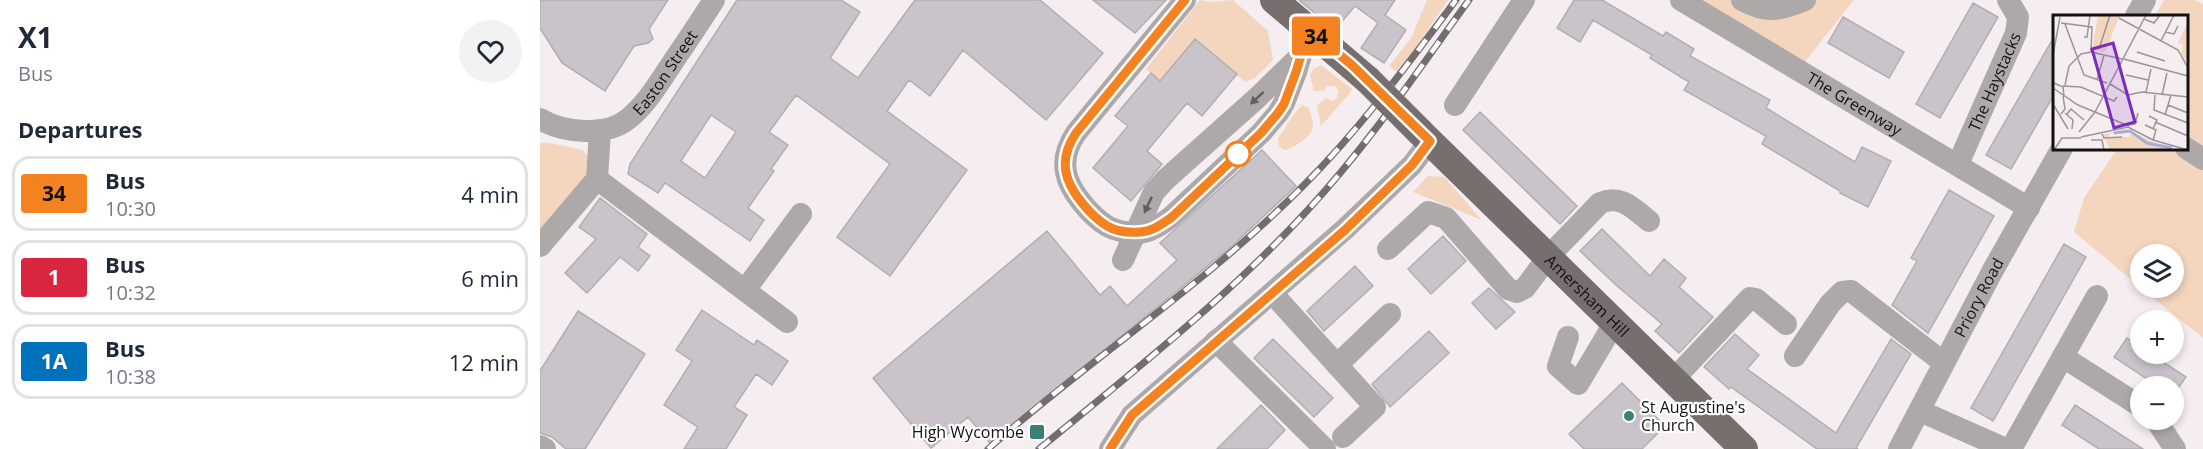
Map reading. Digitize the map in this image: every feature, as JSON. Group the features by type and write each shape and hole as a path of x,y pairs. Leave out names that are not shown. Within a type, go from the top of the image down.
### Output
{"main road":[{"name":"Amersham Hill","path":"1274,0 1368,80 1744,449"}],"street":[{"name":"Easton Street","path":"540,120 551,126 572,131 600,130 626,121 650,97 714,0"},
{"path":"1185,0 1068,145 1066,173 1070,186 1088,208 1108,226 1123,232 1141,233 1158,227 1172,217 1261,133 1284,104 1309,29"},
{"path":"1455,105 1524,0"},
{"name":"The Greenway","path":"1681,0 2029,208"},
{"path":"1743,0 1779,11 1805,0"},
{"name":"The Haystacks","path":"1958,164 2016,33 2018,17 2008,0"},
{"path":"2137,15 2145,0"},
{"path":"1123,260 1154,192 1164,180 1257,98 1299,57"},
{"path":"540,246 597,179 600,130"},
{"path":"1110,449 1132,415 1345,230 1403,173 1425,137"},
{"path":"2188,149 2203,159"},
{"name":"Priory Road","path":"1899,449 1993,270 2061,150"},
{"path":"597,179 787,322"},
{"path":"1388,249 1428,212 1446,218 1508,289 1517,292 1525,288 1548,257 1600,203 1608,200 1627,203 1648,222"},
{"path":"745,290 801,214"},
{"path":"1795,356 1830,304 1842,292 1851,291 1944,363"},
{"path":"1216,340 1334,443 1375,407 1273,294"},
{"path":"2011,449 2097,296"},
{"path":"1673,380 1750,298 1756,299 1786,324"},
{"path":"1337,364 1390,314"},
{"path":"1568,337 1558,366 1578,384 1615,322"},
{"path":"2063,357 2130,400"},
{"path":"1920,411 2006,449"},
{"path":"2163,430 2175,449"},
{"path":"540,446 545,449"}],"shaded area":[{"path":"1200,0 1211,2 1233,0 1268,31 1273,60 1255,78 1245,82 1195,39 1160,81 1146,69"},
{"path":"1427,0 1448,0 1399,73 1389,66 1411,38"},
{"path":"1691,0 1854,0 1803,64"},
{"path":"2164,0 2195,0 2203,4 2203,338 2184,323 2184,310 2168,310 2153,298 2184,298 2184,244 2130,244 2130,279 2074,232 2084,198 2116,150 2188,150 2188,15 2156,15"},
{"path":"1321,65 1352,89 1321,126 1317,105 1326,98 1332,101 1336,99 1339,92 1335,86 1327,86 1324,91 1314,91 1310,75 1313,69"},
{"path":"1303,105 1309,108 1313,123 1312,131 1296,146 1283,150 1279,146 1278,138"},
{"path":"540,143 583,150 588,157 591,169 540,234"},
{"path":"1428,176 1444,177 1482,220 1413,192"}],"building":[{"path":"540,0 668,0 649,29 653,39 648,43 634,46 605,91 562,63 540,28"},
{"path":"737,0 841,0 860,12 830,58 858,78 915,0 1040,0 1103,53 1046,120 963,50 930,96 909,80 887,111 967,170 890,276 837,237 890,164 796,95 769,132 788,145 771,169 774,171 748,208 764,220 750,241 665,183 658,193 628,174 630,164","holes":["711,115 736,132 705,178 681,161"]},
{"path":"1093,0 1166,0 1135,33"},
{"path":"1299,0 1395,0 1385,15 1406,30 1384,63 1361,48 1378,23 1355,6 1335,30"},
{"path":"1574,0 1602,0 1663,36 1666,32 1694,49 1690,56 1770,100 1766,108 1855,162 1862,147 1891,161 1868,207 1840,193 1762,144 1766,136 1684,90 1689,82 1650,58 1652,55 1593,20 1580,42 1557,28"},
{"path":"1973,3 1998,17 1940,118 1916,104"},
{"path":"1843,17 1904,52 1889,78 1828,43"},
{"path":"2053,38 2053,96 2011,169 1986,155"},
{"path":"1195,39 1237,74 1202,116 1187,103 1147,151 1162,164 1131,201 1093,168 1128,126 1115,116 1151,73 1160,81"},
{"path":"1480,112 1577,206 1560,224 1463,130"},
{"path":"1262,150 1296,186 1231,247 990,443 968,417 931,448 873,378 1047,231 1100,295 1110,286 1127,306 1177,260 1160,243"},
{"path":"1949,190 1994,216 1928,333 1892,305 1917,261 1911,258"},
{"path":"600,198 647,234 638,247 650,256 638,271 620,257 587,293 565,273 596,239 579,227"},
{"path":"1602,229 1650,276 1664,259 1686,278 1679,287 1713,317 1679,353 1655,331 1662,324 1580,251"},
{"path":"1443,236 1466,261 1431,294 1408,269"},
{"path":"2064,244 2086,257 1993,421 1971,408"},
{"path":"1355,266 1373,286 1324,331 1307,311"},
{"path":"1489,288 1515,312 1496,329 1472,303"},
{"path":"702,310 754,345 757,340 788,361 772,385 756,374 734,407 747,415 726,449 684,449 698,427 664,405 692,361 676,350"},
{"path":"578,311 645,354 585,449 566,449 552,437 540,433 540,371"},
{"path":"1429,331 1449,353 1390,407 1372,384"},
{"path":"1735,334 1759,355 1747,369 1836,433 1891,339 1911,354 1856,448 1858,449 1817,449 1731,387 1729,389 1704,367"},
{"path":"2127,338 2130,340 2130,364 2166,364 2186,377 2184,380 2184,376 2142,376 2114,357"},
{"path":"1273,339 1333,398 1314,417 1254,358"},
{"name":"St Augustine's Church","path":"1622,383 1665,426 1642,449 1584,449 1569,434"},
{"path":"1261,405 1285,430 1267,449 1217,449"},
{"path":"2075,405 2143,449 2099,449 2062,425"}],"railway":[{"path":"988,449 1266,222 1344,142 1383,96 1456,0"},
{"path":"1039,449 1197,318 1272,248 1341,172 1469,0"}],"bus line":[{"name":"34","path":"1110,449 1132,415 1345,230 1412,165 1430,141 1353,66 1309,29 1284,104 1261,133 1172,217 1158,227 1141,233 1123,232 1108,226 1095,216 1070,186 1065,159 1068,145 1185,0"}],"place":[{"name":"St Augustine's Church","path":"1629,416"},
{"name":"High Wycombe","path":"1037,432"}]}
